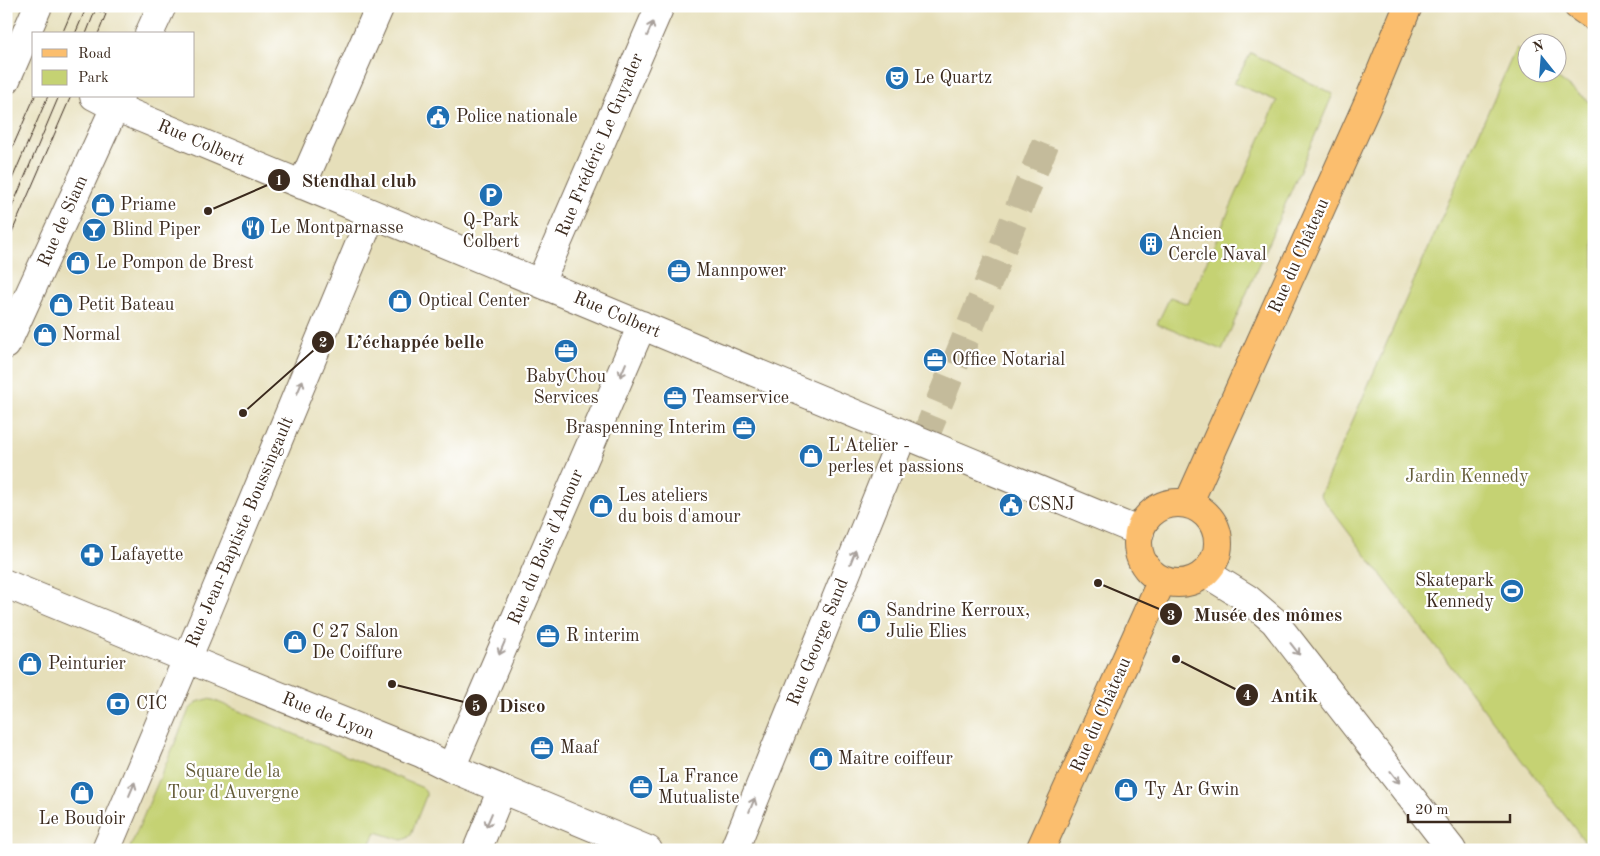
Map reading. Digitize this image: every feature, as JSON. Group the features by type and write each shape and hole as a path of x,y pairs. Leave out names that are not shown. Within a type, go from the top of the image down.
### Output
{"main road":[{"name":"Rue du Château","path":"1188,504 1368,103 1408,6"},
{"path":"1578,6 1594,17"},
{"path":"1176,503 1188,504 1205,514 1212,521 1218,541 1217,553 1206,573 1196,580 1185,583 1173,583 1162,580 1152,574 1144,564 1139,553 1138,540 1147,519 1155,511 1176,503"},
{"name":"Rue du Château","path":"1040,850 1162,580"}],"street":[{"path":"15,68 38,6"},
{"path":"150,32 162,6"},
{"path":"302,185 380,6"},
{"name":"Rue Frédéric Le Guyader","path":"540,283 660,6"},
{"name":"Rue Colbert","path":"109,100 302,185 1140,532"},
{"name":"Rue de Siam","path":"6,345 109,100"},
{"name":"Rue Jean-Baptiste Boussingault","path":"106,850 372,214"},
{"name":"Rue du Bois d'Amour","path":"451,768 642,325"},
{"name":"Rue George Sand","path":"734,850 903,434"},
{"path":"1206,573 1248,599 1274,621 1452,850"},
{"name":"Rue de Lyon","path":"6,584 421,753 451,768 648,850"},
{"path":"477,850 502,789"}],"green space":[{"name":"Jardin Kennedy","path":"1516,48 1518,49 1518,82 1562,82 1594,105 1594,836 1585,842 1320,495"},
{"path":"1251,53 1333,94 1222,350 1157,324 1170,297 1188,304 1277,101 1234,83"},
{"name":"Square de la Tour d'Auvergne","path":"208,699 423,788 426,796 411,834 408,838 402,840 376,832 368,850 129,850 189,710 197,702"}],"tunnel":[{"path":"923,442 1050,132"}],"tram line":[{"path":"63,32 74,6"},
{"path":"87,6 106,14 99,32"},
{"path":"76,32 87,6"},
{"path":"87,32 97,6"},
{"path":"6,162 34,98"},
{"path":"6,193 47,98"},
{"path":"6,221 58,98"},
{"path":"6,246 70,98"}],"place":[{"name":"Le Quartz","path":"897,78"},
{"name":"Police nationale","path":"438,117"},
{"name":"Q-Park Colbert","path":"491,195"},
{"name":"Priame","path":"103,205"},
{"name":"Stendhal club","path":"208,211"},
{"name":"Le Montparnasse","path":"253,228"},
{"name":"Blind Piper","path":"94,230"},
{"name":"Ancien Cercle Naval","path":"1151,244"},
{"name":"Le Pompon de Brest","path":"78,263"},
{"name":"Mannpower","path":"679,271"},
{"name":"Optical Center","path":"400,301"},
{"name":"Petit Bateau","path":"61,305"},
{"name":"Normal","path":"45,335"},
{"name":"BabyChou Services","path":"566,351"},
{"name":"Office Notarial","path":"935,360"},
{"name":"Teamservice","path":"675,398"},
{"name":"L’échappée belle","path":"243,413"},
{"name":"Braspenning Interim","path":"744,428"},
{"name":"L'Atelier - perles et passions","path":"811,456"},
{"name":"CSNJ","path":"1011,505"},
{"name":"Les ateliers du bois d'amour","path":"601,506"},
{"name":"Lafayette","path":"92,555"},
{"name":"Musée des mômes","path":"1098,583"},
{"name":"Skatepark Kennedy","path":"1512,591"},
{"name":"Sandrine Kerroux, Julie Elies","path":"869,621"},
{"name":"R interim","path":"548,636"},
{"name":"C 27 Salon De Coiffure","path":"295,642"},
{"name":"Antik","path":"1176,659"},
{"name":"Peinturier","path":"30,664"},
{"name":"Disco","path":"392,684"},
{"name":"CIC","path":"118,704"},
{"name":"Maaf","path":"542,748"},
{"name":"Maître coiffeur","path":"821,759"},
{"name":"La France Mutualiste","path":"641,787"},
{"name":"Ty Ar Gwin","path":"1126,790"},
{"name":"Le Boudoir","path":"82,793"}]}
